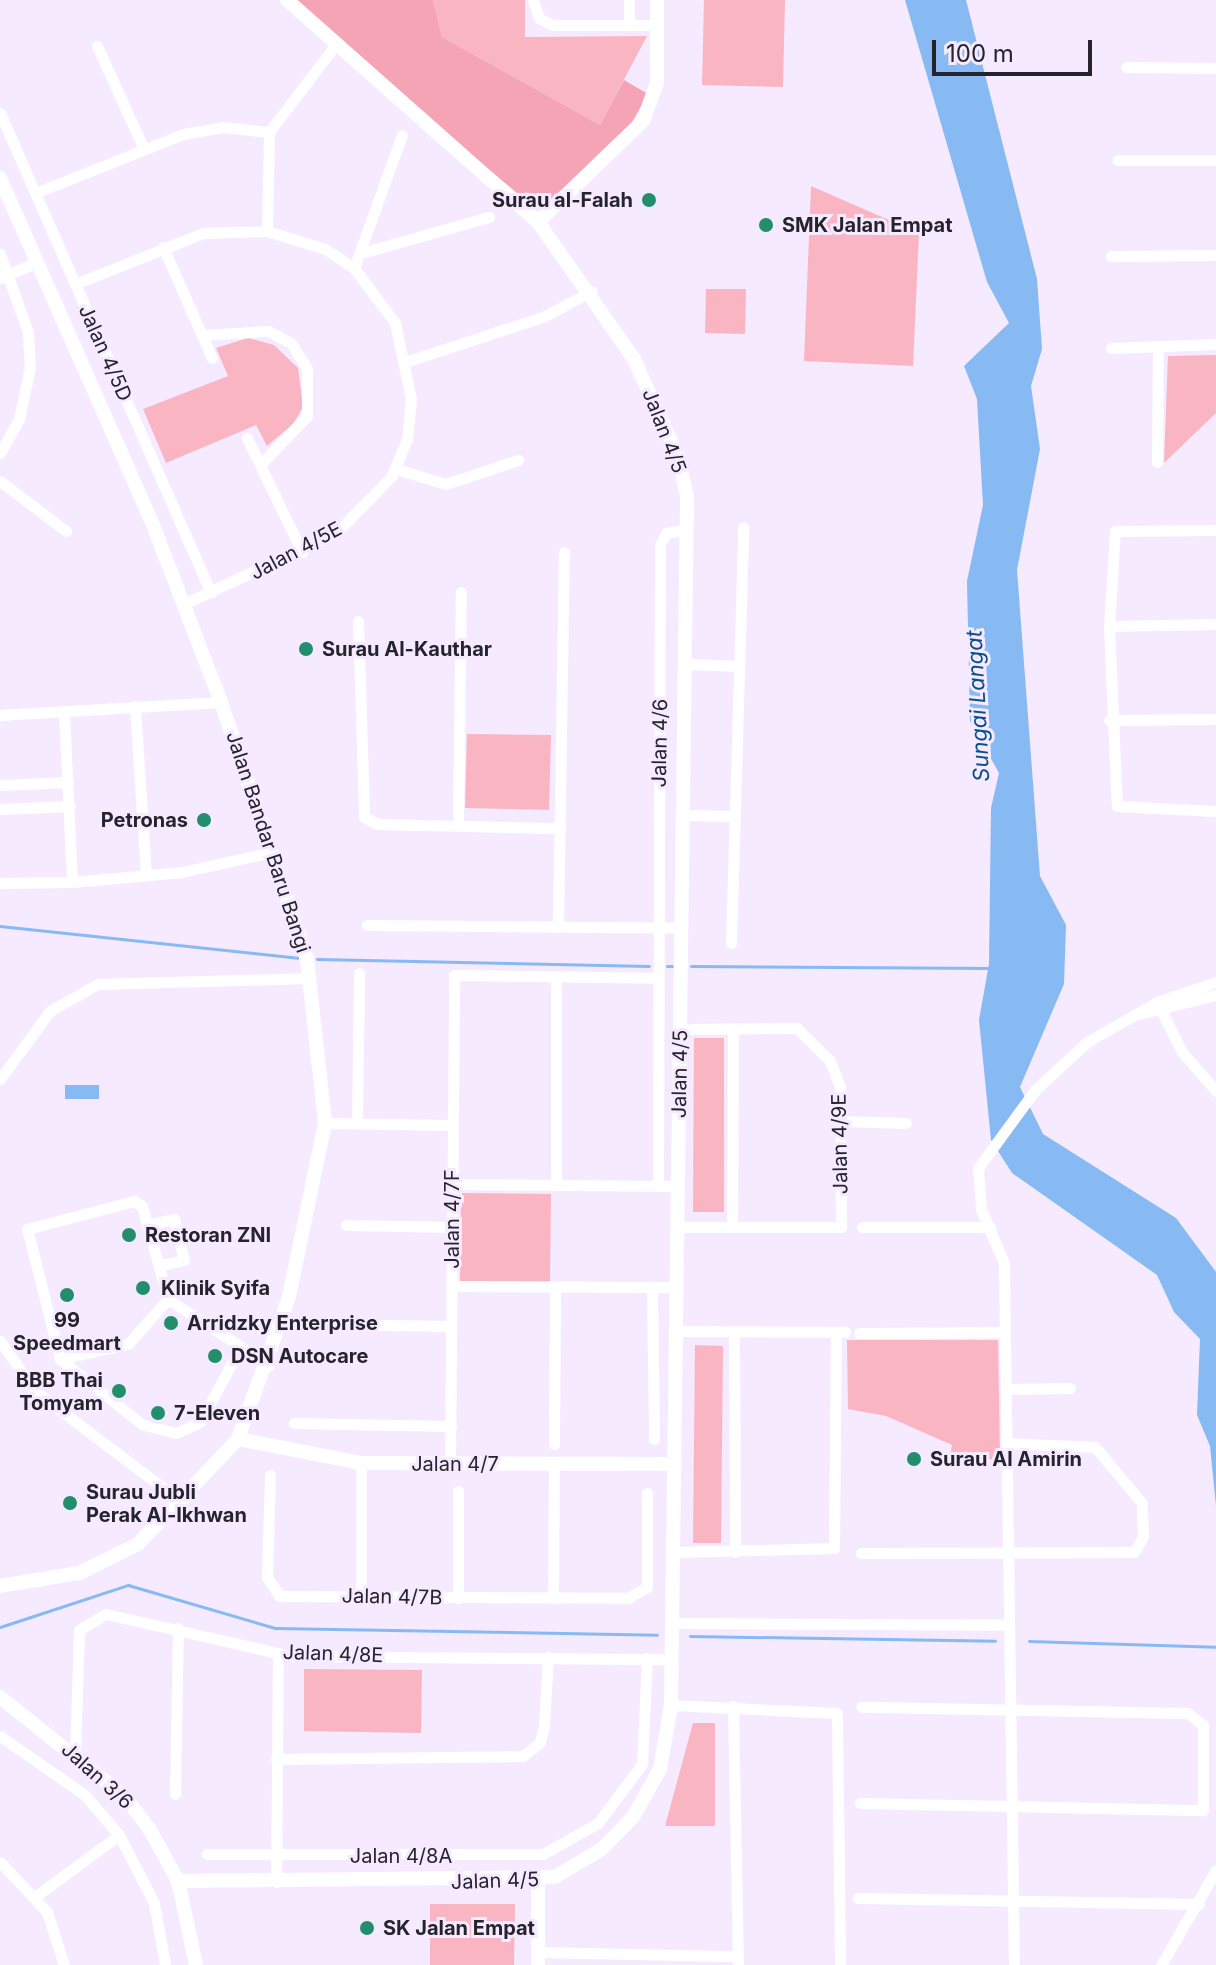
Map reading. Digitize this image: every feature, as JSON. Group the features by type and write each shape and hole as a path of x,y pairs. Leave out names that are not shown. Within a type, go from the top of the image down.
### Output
{"street":[{"name":"Jalan 4/5","path":"178,1881 538,1882 588,1860 633,1817 664,1759 671,1705 682,928 689,664 687,496 666,427 592,291 538,222 287,0"},
{"path":"533,0 539,18 552,25 657,25"},
{"path":"629,0 629,25"},
{"path":"538,222 643,121 657,83 657,0"},
{"path":"267,231 269,132 337,43"},
{"path":"97,46 143,147"},
{"path":"1126,67 1216,68"},
{"name":"Jalan 4/5D","path":"0,113 211,593"},
{"path":"35,193 143,147 223,127 269,132"},
{"path":"354,268 365,252 402,135"},
{"path":"1118,160 1216,160"},
{"name":"Jalan Bandar Baru Bangi","path":"0,178 185,603 221,702 272,852 310,978 325,1123 269,1365 238,1439 183,1504 110,1560 0,1586"},
{"path":"365,252 489,217"},
{"name":"Jalan 4/5E","path":"75,284 163,247 225,229 267,231 325,249 354,268 395,323 408,361 409,424 396,469 366,509 302,552 185,603"},
{"path":"163,247 212,358"},
{"path":"0,254 4,276 28,332 30,367 19,419 0,453"},
{"path":"1111,256 1216,255"},
{"path":"4,276 37,262"},
{"path":"408,361 543,317 592,291"},
{"path":"202,335 268,331 291,343 307,369 307,416 261,464"},
{"path":"1111,348 1216,344"},
{"path":"1157,462 1158,346"},
{"path":"247,438 302,552"},
{"path":"396,469 446,484 518,460"},
{"path":"0,481 66,531"},
{"path":"731,943 743,527"},
{"name":"Jalan 4/6","path":"658,1186 660,545 666,533 688,529"},
{"path":"1216,530 1115,531 1109,626 1109,720 1117,806 1128,809 1216,811"},
{"path":"558,927 564,552"},
{"path":"458,825 461,592"},
{"path":"358,621 359,804 378,824 560,828"},
{"path":"1109,626 1216,624"},
{"path":"689,664 738,666"},
{"path":"0,715 221,702"},
{"path":"135,706 146,876"},
{"path":"64,711 72,882"},
{"path":"1109,720 1216,719"},
{"path":"0,785 68,782"},
{"path":"0,809 70,806"},
{"path":"685,815 735,816"},
{"path":"0,883 72,882 146,876 272,852"},
{"path":"367,925 682,928"},
{"path":"357,1123 359,973"},
{"name":"Jalan 4/7F","path":"450,1463 454,975 556,977"},
{"path":"556,1185 556,977 658,978"},
{"path":"0,1079 50,1011 98,984 310,978"},
{"path":"1129,1015 1146,1013 1216,982"},
{"path":"1014,1965 1003,1255 990,1227 977,1183 984,1156 1056,1068 1129,1015 1159,1007 1183,1006 1216,995"},
{"path":"1169,1030 1183,1006"},
{"path":"1159,1007 1169,1030 1216,1091"},
{"path":"1146,1013 1169,1030"},
{"name":"Jalan 4/9E","path":"678,1227 841,1227 840,1121 836,1073 797,1028 681,1029"},
{"path":"732,1227 733,1029"},
{"path":"840,1121 906,1123"},
{"path":"325,1123 453,1125"},
{"path":"452,1184 679,1186"},
{"path":"240,1348 200,1422 176,1433 143,1425 60,1359 27,1229 134,1201 142,1206 168,1299 269,1365"},
{"path":"147,1225 174,1219 184,1260 159,1266"},
{"path":"346,1225 452,1227"},
{"path":"862,1227 990,1227"},
{"path":"451,1286 678,1287"},
{"path":"554,1444 555,1287"},
{"path":"652,1287 654,1439"},
{"path":"60,1359 128,1344 168,1299"},
{"path":"315,1324 451,1326"},
{"path":"675,1552 834,1548 841,1332 678,1331"},
{"path":"734,1332 735,1552"},
{"path":"859,1333 1005,1332"},
{"path":"0,1341 35,1391 183,1504"},
{"path":"1006,1389 1070,1388"},
{"path":"294,1423 451,1426"},
{"name":"Jalan 4/7","path":"238,1439 361,1463 675,1464"},
{"path":"861,1553 1125,1557 1143,1537 1142,1503 1095,1447 1007,1443"},
{"path":"361,1463 361,1597"},
{"path":"553,1598 554,1464"},
{"name":"Jalan 4/7B","path":"270,1475 267,1577 280,1596 628,1598 647,1587 647,1493"},
{"path":"458,1491 458,1598"},
{"name":"Jalan 4/8E","path":"75,1753 84,1624 117,1613 278,1653 672,1659"},
{"path":"673,1623 1009,1619"},
{"path":"175,1794 178,1628"},
{"path":"276,1882 278,1653"},
{"path":"276,1759 523,1756 544,1726 548,1657"},
{"name":"Jalan 4/8A","path":"207,1854 523,1857 574,1839 615,1807 642,1764 647,1658"},
{"name":"Jalan 3/6","path":"0,1697 75,1753 126,1798 178,1881 196,1965"},
{"path":"671,1705 837,1713 840,1965"},
{"path":"538,1882 538,1959 738,1961 733,1706"},
{"path":"860,1803 1210,1810 1203,1725 1197,1716 1010,1708 861,1707"},
{"path":"0,1736 85,1795 119,1835 154,1903 165,1965"},
{"path":"36,1896 119,1835"},
{"path":"0,1862 36,1896 64,1965"},
{"path":"1161,1965 1216,1870"},
{"path":"858,1898 1199,1904"}],"shaded area":[{"path":"282,0 433,0 442,37 600,125 624,80 648,94 623,138 538,210"},
{"path":"433,0 525,0 525,37 647,36 600,125 442,37"},
{"path":"704,0 785,0 783,87 702,85"},
{"path":"811,186 919,233 913,366 804,361"},
{"path":"706,289 746,289 745,334 705,333"},
{"path":"248,338 274,345 298,368 303,407 293,424 267,446 256,425 166,463 143,409 228,376 216,348"},
{"path":"1216,355 1216,413 1164,463 1168,356"},
{"path":"467,734 551,735 549,810 465,808"},
{"path":"694,1038 724,1038 724,1212 693,1212"},
{"path":"461,1193 551,1194 550,1282 460,1281"},
{"path":"847,1340 998,1340 1000,1460 950,1456 952,1445 886,1416 848,1409"},
{"path":"695,1345 723,1346 721,1543 693,1543"},
{"path":"304,1669 422,1670 421,1733 304,1731"},
{"path":"693,1723 715,1723 715,1826 665,1826"},
{"path":"430,1904 515,1904 514,1965 430,1965"}],"water":[{"name":"Sungai Langat","path":"905,0 966,0 1037,279 1042,349 1031,386 1040,449 1017,570 1040,876 1066,925 1064,984 1020,1087 1043,1134 1176,1218 1216,1272 1216,1506 1210,1446 1197,1415 1200,1339 1174,1312 1157,1275 1012,1173 991,1140 979,1020 989,964 991,808 999,773 970,721 967,581 983,505 977,399 964,366 1009,323 987,282"},
{"path":"65,1085 99,1085 99,1099 65,1099"}],"waterway":[{"path":"0,926 297,958"},
{"path":"317,959 649,966"},
{"path":"667,966 672,966"},
{"path":"691,966 992,968"},
{"path":"0,1627 128,1585 275,1628 657,1635"},
{"path":"690,1636 995,1641"},
{"path":"1029,1641 1216,1647"}],"place":[{"name":"Surau al-Falah","path":"649,200"},
{"name":"SMK Jalan Empat","path":"766,225"},
{"name":"Surau Al-Kauthar","path":"306,649"},
{"name":"Petronas","path":"204,820"},
{"name":"Restoran ZNI","path":"129,1235"},
{"name":"Klinik Syifa","path":"143,1288"},
{"name":"99 Speedmart","path":"67,1295"},
{"name":"Arridzky Enterprise","path":"171,1323"},
{"name":"DSN Autocare","path":"215,1356"},
{"name":"BBB Thai Tomyam","path":"119,1391"},
{"name":"7-Eleven","path":"158,1413"},
{"name":"Surau Al Amirin","path":"914,1459"},
{"name":"Surau Jubli Perak Al-Ikhwan","path":"70,1503"},
{"name":"SK Jalan Empat","path":"367,1928"}]}
